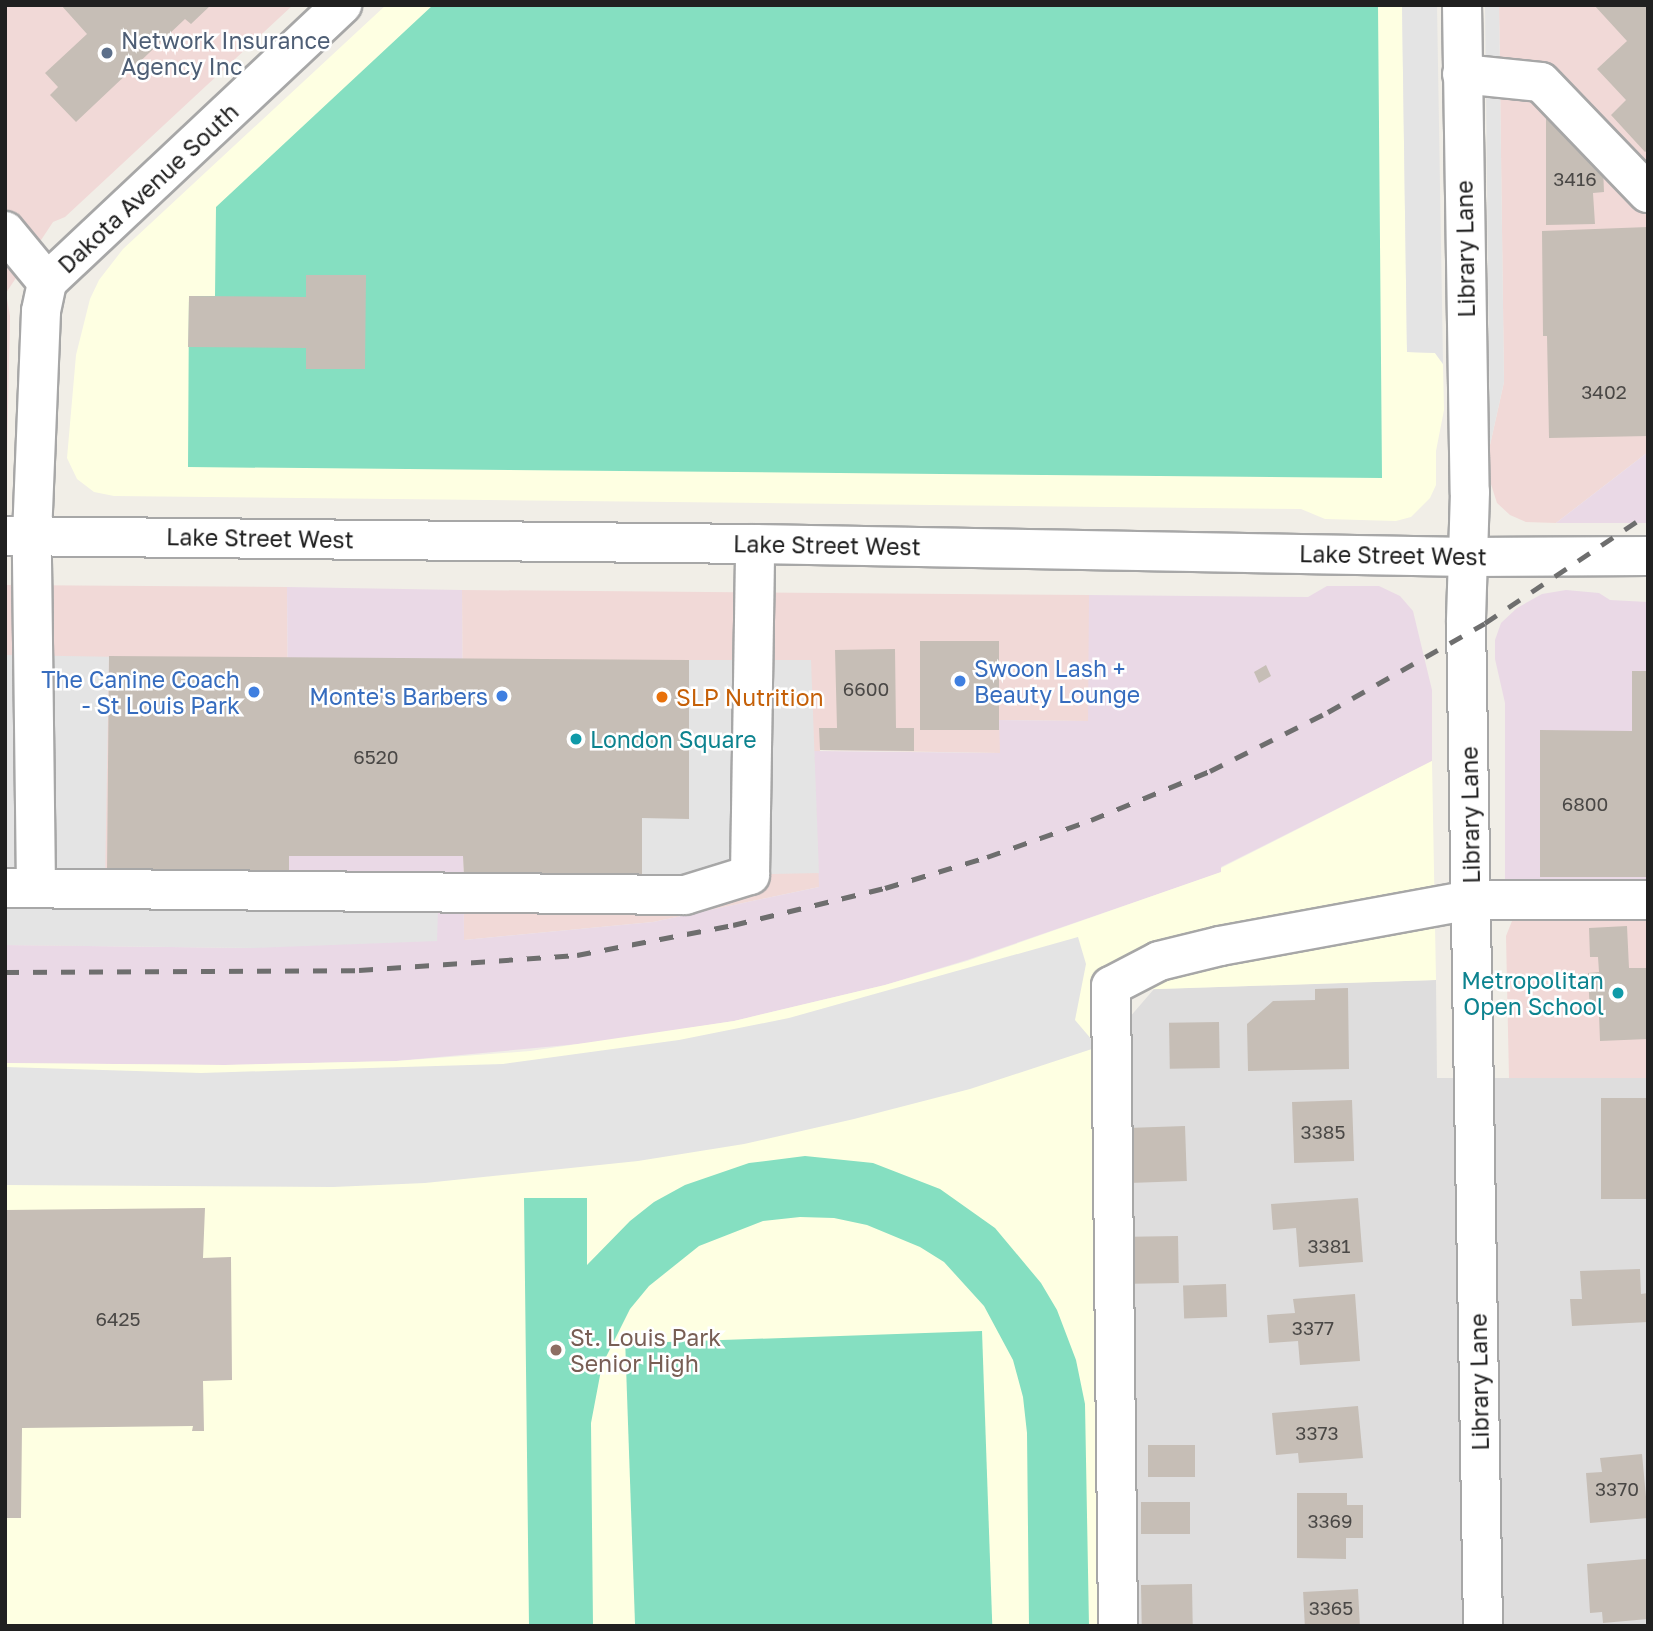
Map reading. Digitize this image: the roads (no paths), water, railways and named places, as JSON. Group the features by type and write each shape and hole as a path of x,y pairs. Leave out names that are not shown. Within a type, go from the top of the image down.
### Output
{"street":[{"name":"Library Lane","path":"1462,5 1469,557 1466,622 1483,1626"},
{"name":"Dakota Avenue South","path":"20,888 19,536 41,310 47,282 335,7"},
{"path":"1462,74 1541,82 1648,193"},
{"path":"5,231 47,282"},
{"name":"Lake Street West","path":"19,536 755,544 1469,557 1648,556"},
{"path":"20,888 685,895 750,875 755,544"},
{"path":"1118,1626 1111,986 1158,961 1220,946 1471,900 1648,900"}],"railway":[{"path":"5,972 359,970 577,955 733,925 885,888 987,857 1091,820 1210,771 1328,712 1485,623 1648,514"}],"place":[{"name":"Network Insurance Agency Inc","path":"107,53"},
{"name":"Swoon Lash + Beauty Lounge","path":"960,681"},
{"name":"The Canine Coach - St Louis Park","path":"254,692"},
{"name":"Monte's Barbers","path":"502,696"},
{"name":"SLP Nutrition","path":"662,697"},
{"name":"London Square","path":"576,739"},
{"name":"Metropolitan Open School","path":"1618,993"},
{"name":"St. Louis Park Senior High","path":"556,1350"}]}
